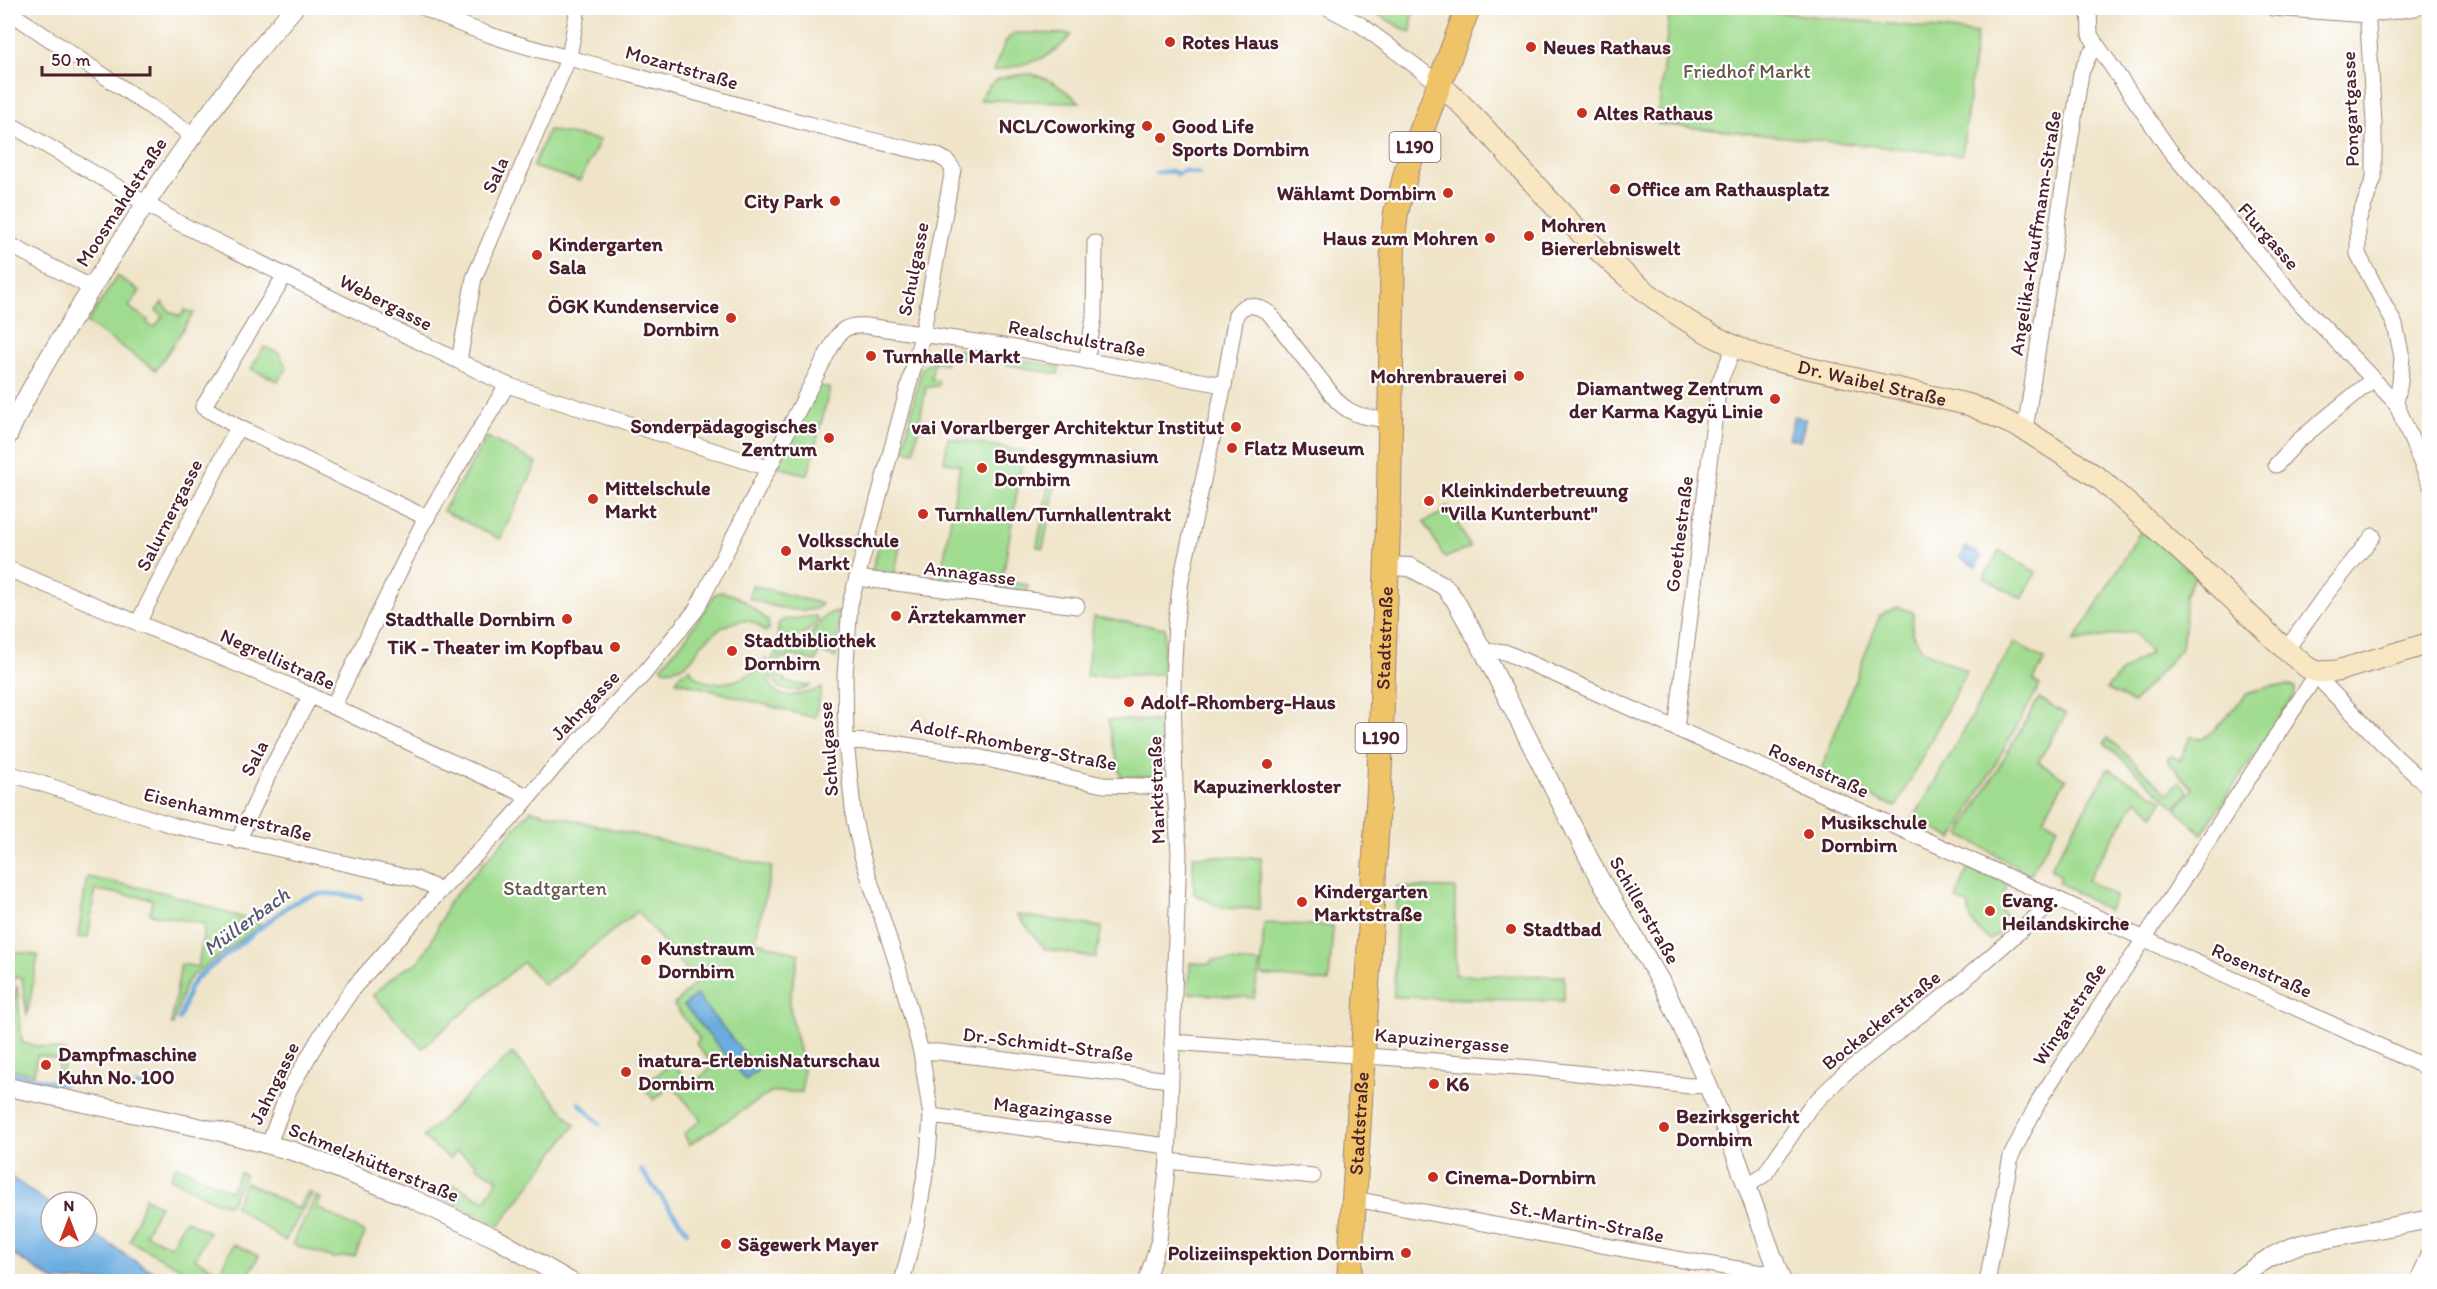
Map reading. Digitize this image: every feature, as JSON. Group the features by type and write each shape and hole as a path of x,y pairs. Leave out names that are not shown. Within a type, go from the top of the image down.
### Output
{"main road":[{"name":"Stadtstraße","path":"1349,1281 1376,850 1387,572 1392,263 1396,213 1407,169 1468,8"},
{"name":"Dr. Waibel Straße","path":"1438,83 1475,117 1582,236 1617,269 1675,313 1734,348 1764,358 1970,405 2025,430 2100,478 2286,650 2308,668 2318,672"},
{"path":"2318,672 2337,671 2430,643"}],"street":[{"name":"Moosmahdstraße","path":"8,436 13,409 192,135 294,8"},
{"name":"Mozartstraße","path":"425,8 481,32 783,117 931,154"},
{"name":"Sala","path":"459,361 474,278 569,57 578,8"},
{"path":"1328,8 1361,25 1438,83"},
{"name":"Flurgasse","path":"2089,8 2090,35 2178,160 2301,304 2396,404 2430,484"},
{"path":"2273,8 2367,11 2415,8"},
{"path":"8,11 192,135"},
{"name":"Pongartgasse","path":"2367,11 2374,123 2374,178 2358,221 2358,254 2395,325 2402,357 2396,404"},
{"name":"Angelika-Kauffmann-Straße","path":"2025,430 2081,73 2089,55 2097,46"},
{"name":"Webergasse","path":"8,123 179,224 507,385 768,468"},
{"name":"Schulgasse","path":"902,1281 917,1222 932,1116 921,1052 898,967 862,856 854,819 846,741 846,651 850,604 922,336 953,175 953,169 947,161 931,154"},
{"path":"1093,362 1095,243"},
{"path":"8,244 92,288"},
{"path":"285,275 202,407 238,427 427,518"},
{"name":"Marktstraße","path":"1146,1281 1159,1240 1168,1154 1179,853 1173,683 1176,621 1181,580 1224,385 1236,315 1242,307 1257,305 1269,313 1336,401 1347,411 1370,418 1391,420"},
{"name":"Jahngasse","path":"268,1144 290,1090 323,1032 354,987 441,890 510,820 528,796 642,676 696,610 826,356 845,327 867,326 922,336"},
{"name":"Realschulstraße","path":"922,336 995,345 1224,385"},
{"name":"Goethestraße","path":"1676,729 1719,383 1734,348"},
{"path":"2276,465 2298,441 2372,380"},
{"path":"333,707 403,561 507,385"},
{"name":"Salurnergasse","path":"138,623 238,427"},
{"path":"2286,650 2327,592 2373,536"},
{"name":"Schillerstraße","path":"1387,572 1410,567 1444,586 1455,600 1597,874 1665,989 1707,1084 1780,1276"},
{"name":"Negrellistraße","path":"8,569 311,695 528,796"},
{"name":"Annagasse","path":"858,578 1077,606"},
{"name":"Rosenstraße","path":"1485,654 1494,651 1504,652 2051,896 2430,1069"},
{"path":"2318,672 2324,684 2430,788"},
{"name":"Wingatstraße","path":"1987,1281 2011,1156 2018,1137 2041,1097 2318,672"},
{"name":"Sala","path":"238,842 270,771 311,695"},
{"name":"Adolf-Rhomberg-Straße","path":"846,741 893,743 964,754 1103,785 1175,787"},
{"name":"Eisenhammerstraße","path":"8,773 175,826 238,842 416,879 441,890"},
{"name":"Bockackerstraße","path":"1747,1186 1765,1174 1810,1107 1844,1074 1956,987 2046,908 2051,896"},
{"name":"Kapuzinergasse","path":"1172,1042 1533,1068 1690,1086 1707,1084"},
{"name":"Dr.-Schmidt-Straße","path":"921,1052 939,1052 1170,1080"},
{"name":"Schmelzhütterstraße","path":"8,1087 268,1144 330,1164 413,1199 497,1239 571,1281"},
{"name":"Magazingasse","path":"932,1116 1103,1138 1168,1154 1313,1176"},
{"name":"St.-Martin-Straße","path":"1354,1199 1780,1276"},
{"path":"2235,1281 2262,1261 2291,1247 2430,1219"},
{"path":"2416,1281 2430,1253"}],"green space":[{"path":"1413,8 1411,33 1368,9"},
{"name":"Friedhof Markt","path":"1670,8 1733,8 1977,33 1962,155 1657,124"},
{"path":"1014,33 1072,34 1055,51 1046,56 993,71 1006,41"},
{"path":"1031,74 1051,82 1080,102 980,100 994,81 1000,78"},
{"path":"548,130 600,140 580,181 533,167"},
{"path":"117,276 140,291 129,307 148,320 147,323 154,328 163,316 156,311 162,302 168,310 180,317 185,310 194,313 156,370 87,323"},
{"path":"264,347 279,353 287,369 278,381 251,369"},
{"path":"959,350 970,351 969,359 947,355 945,364 934,362 931,379 939,381 938,386 926,387 914,452 903,450 921,369 940,356"},
{"path":"1004,357 1059,367 1058,374 1003,364"},
{"path":"817,386 830,388 808,475 778,467"},
{"path":"487,437 537,463 500,539 443,511"},
{"path":"948,438 1024,451 1002,581 1028,585 1027,592 940,581 960,465 944,462"},
{"path":"1049,481 1056,482 1043,548 1037,547"},
{"path":"1448,506 1470,547 1445,558 1424,522 1444,512 1443,509"},
{"path":"2142,529 2195,576 2185,596 2185,629 2180,650 2133,703 2106,689 2122,671 2150,653 2134,631 2074,642"},
{"path":"880,542 900,545 894,578 872,570"},
{"path":"1999,551 2036,572 2022,599 1984,578"},
{"path":"752,585 822,604 808,610 787,609 749,598"},
{"path":"720,592 734,595 746,602 768,621 769,629 765,632 750,621 732,623 707,639 684,665 670,669 661,667 686,638 715,594"},
{"path":"1898,607 1913,612 1912,633 1922,650 1967,671 1896,807 1819,775 1880,615"},
{"path":"839,613 836,658 819,652 816,661 790,655 788,659 780,657 776,676 785,679 785,682 810,686 799,691 780,688 771,678 772,660 776,652 803,641 828,614"},
{"path":"816,616 818,620 802,634 782,640 778,636 778,624 783,620"},
{"path":"1094,617 1165,628 1162,674 1086,676"},
{"path":"2014,642 2045,660 2033,681 2040,685 1953,839 1914,818"},
{"path":"766,657 769,683 780,694 798,695 822,688 815,718 676,681 681,673 690,668 695,676 704,681 715,683 740,679 760,666"},
{"path":"2272,686 2295,687 2295,694 2202,834 2176,809 2193,789 2167,760 2171,756 2180,760 2190,737 2202,739 2214,730 2247,694"},
{"path":"2039,698 2066,714 2038,762 2066,779 2043,818 2058,827 2030,875 1960,834"},
{"path":"1108,720 1162,721 1163,776 1121,777"},
{"path":"2108,738 2168,793 2180,782 2187,790 2187,794 2175,807 2104,743"},
{"path":"2108,769 2163,800 2154,815 2137,799 2087,880 2116,897 2108,911 2058,882 2061,876 2050,869"},
{"name":"Stadtgarten","path":"531,810 772,867 755,941 799,954 789,1003 803,1070 802,1092 771,1092 689,1145 684,1134 701,1120 672,1085 654,1100 642,1086 673,1063 690,1085 714,1066 696,1044 699,1038 674,1005 696,982 638,911 544,985 523,962 422,1048 373,995 399,972 417,963 430,944 449,902"},
{"path":"1193,856 1261,858 1259,909 1222,908 1194,894"},
{"path":"1968,868 2008,884 2003,896 2002,909 2011,924 1990,940 1971,921 1969,905 1956,899"},
{"path":"87,877 166,893 262,924 191,977 185,985 173,1025 171,1024 181,964 198,967 205,924 150,914 152,899 95,890 88,938 78,937"},
{"path":"1397,887 1455,888 1455,975 1564,976 1564,1001 1394,997"},
{"path":"1017,915 1102,927 1096,958 1045,949"},
{"path":"1264,923 1333,926 1329,982 1261,975"},
{"path":"12,951 38,955 27,1016 22,978 15,977 8,1001"},
{"path":"1211,960 1260,963 1254,998 1189,993 1190,963 1211,964"},
{"path":"17,985 22,1043 66,1051 63,1073 58,1072 59,1059 37,1055 34,1074 8,1068 8,1024"},
{"path":"512,1053 575,1125 499,1226 438,1196 453,1184 485,1201 498,1179 475,1166 476,1163 456,1151 450,1159 423,1137"},
{"path":"177,1165 230,1191 240,1173 245,1175 229,1205 214,1201 170,1178"},
{"path":"246,1182 298,1209 308,1192 312,1194 285,1241 234,1206"},
{"path":"317,1196 321,1199 317,1207 365,1233 355,1256 333,1258 292,1244"},
{"path":"145,1198 160,1206 145,1234 171,1246 185,1220 209,1232 195,1259 219,1272 234,1244 259,1256 245,1281 204,1281 130,1241"}],"water":[{"path":"1794,416 1806,419 1800,441 1788,438"},
{"path":"1966,547 1982,556 1976,567 1960,558"},
{"path":"696,995 758,1070 746,1080 684,1005"},
{"path":"8,1175 39,1197 39,1250 99,1250 99,1237 141,1265 173,1281 54,1281 8,1251"}],"waterway":[{"path":"1156,173 1172,171 1178,174 1184,171 1199,174"},
{"name":"Müllerbach","path":"179,1020 190,987 197,978 287,907 296,901 314,895 340,894 361,898"},
{"name":"Müllerbach","path":"8,1072 63,1085"},
{"name":"Müllerbach","path":"137,1085 151,1089"},
{"name":"Müllerbach","path":"579,1103 600,1124"},
{"name":"Müllerbach","path":"641,1170 687,1231"}],"place":[{"name":"Rotes Haus","path":"1170,42"},
{"name":"Neues Rathaus","path":"1531,47"},
{"name":"Altes Rathaus","path":"1582,113"},
{"name":"NCL/Coworking","path":"1147,126"},
{"name":"Good Life Sports Dornbirn","path":"1160,138"},
{"name":"Office am Rathausplatz","path":"1615,189"},
{"name":"Wählamt Dornbirn","path":"1448,193"},
{"name":"City Park","path":"835,201"},
{"name":"Mohren Biererlebniswelt","path":"1529,236"},
{"name":"Haus zum Mohren","path":"1490,238"},
{"name":"Kindergarten Sala","path":"537,255"},
{"name":"ÖGK Kundenservice Dornbirn","path":"731,318"},
{"name":"Turnhalle Markt","path":"871,356"},
{"name":"Mohrenbrauerei","path":"1519,376"},
{"name":"Diamantweg Zentrum der Karma Kagyü Linie","path":"1775,399"},
{"name":"vai Vorarlberger Architektur Institut","path":"1236,427"},
{"name":"Sonderpädagogisches Zentrum","path":"829,438"},
{"name":"Flatz Museum","path":"1232,448"},
{"name":"Bundesgymnasium Dornbirn","path":"982,468"},
{"name":"Mittelschule Markt","path":"593,499"},
{"name":"Kleinkinderbetreuung \"Villa Kunterbunt\"","path":"1429,501"},
{"name":"Turnhallen/Turnhallentrakt","path":"923,514"},
{"name":"Volksschule Markt","path":"786,551"},
{"name":"Ärztekammer","path":"896,616"},
{"name":"Stadthalle Dornbirn","path":"567,619"},
{"name":"TiK - Theater im Kopfbau","path":"615,647"},
{"name":"Stadtbibliothek Dornbirn","path":"732,651"},
{"name":"Adolf-Rhomberg-Haus","path":"1129,702"},
{"name":"Kapuzinerkloster","path":"1267,764"},
{"name":"Musikschule Dornbirn","path":"1809,834"},
{"name":"Kindergarten Marktstraße","path":"1302,902"},
{"name":"Evang. Heilandskirche","path":"1990,911"},
{"name":"Stadtbad","path":"1511,929"},
{"name":"Kunstraum Dornbirn","path":"646,960"},
{"name":"Dampfmaschine Kuhn No. 100","path":"46,1065"},
{"name":"inatura-ErlebnisNaturschau Dornbirn","path":"626,1072"},
{"name":"K6","path":"1434,1084"},
{"name":"Bezirksgericht Dornbirn","path":"1664,1127"},
{"name":"Cinema-Dornbirn","path":"1433,1177"},
{"name":"Sägewerk Mayer","path":"726,1244"},
{"name":"Polizeiinspektion Dornbirn","path":"1406,1253"}]}
